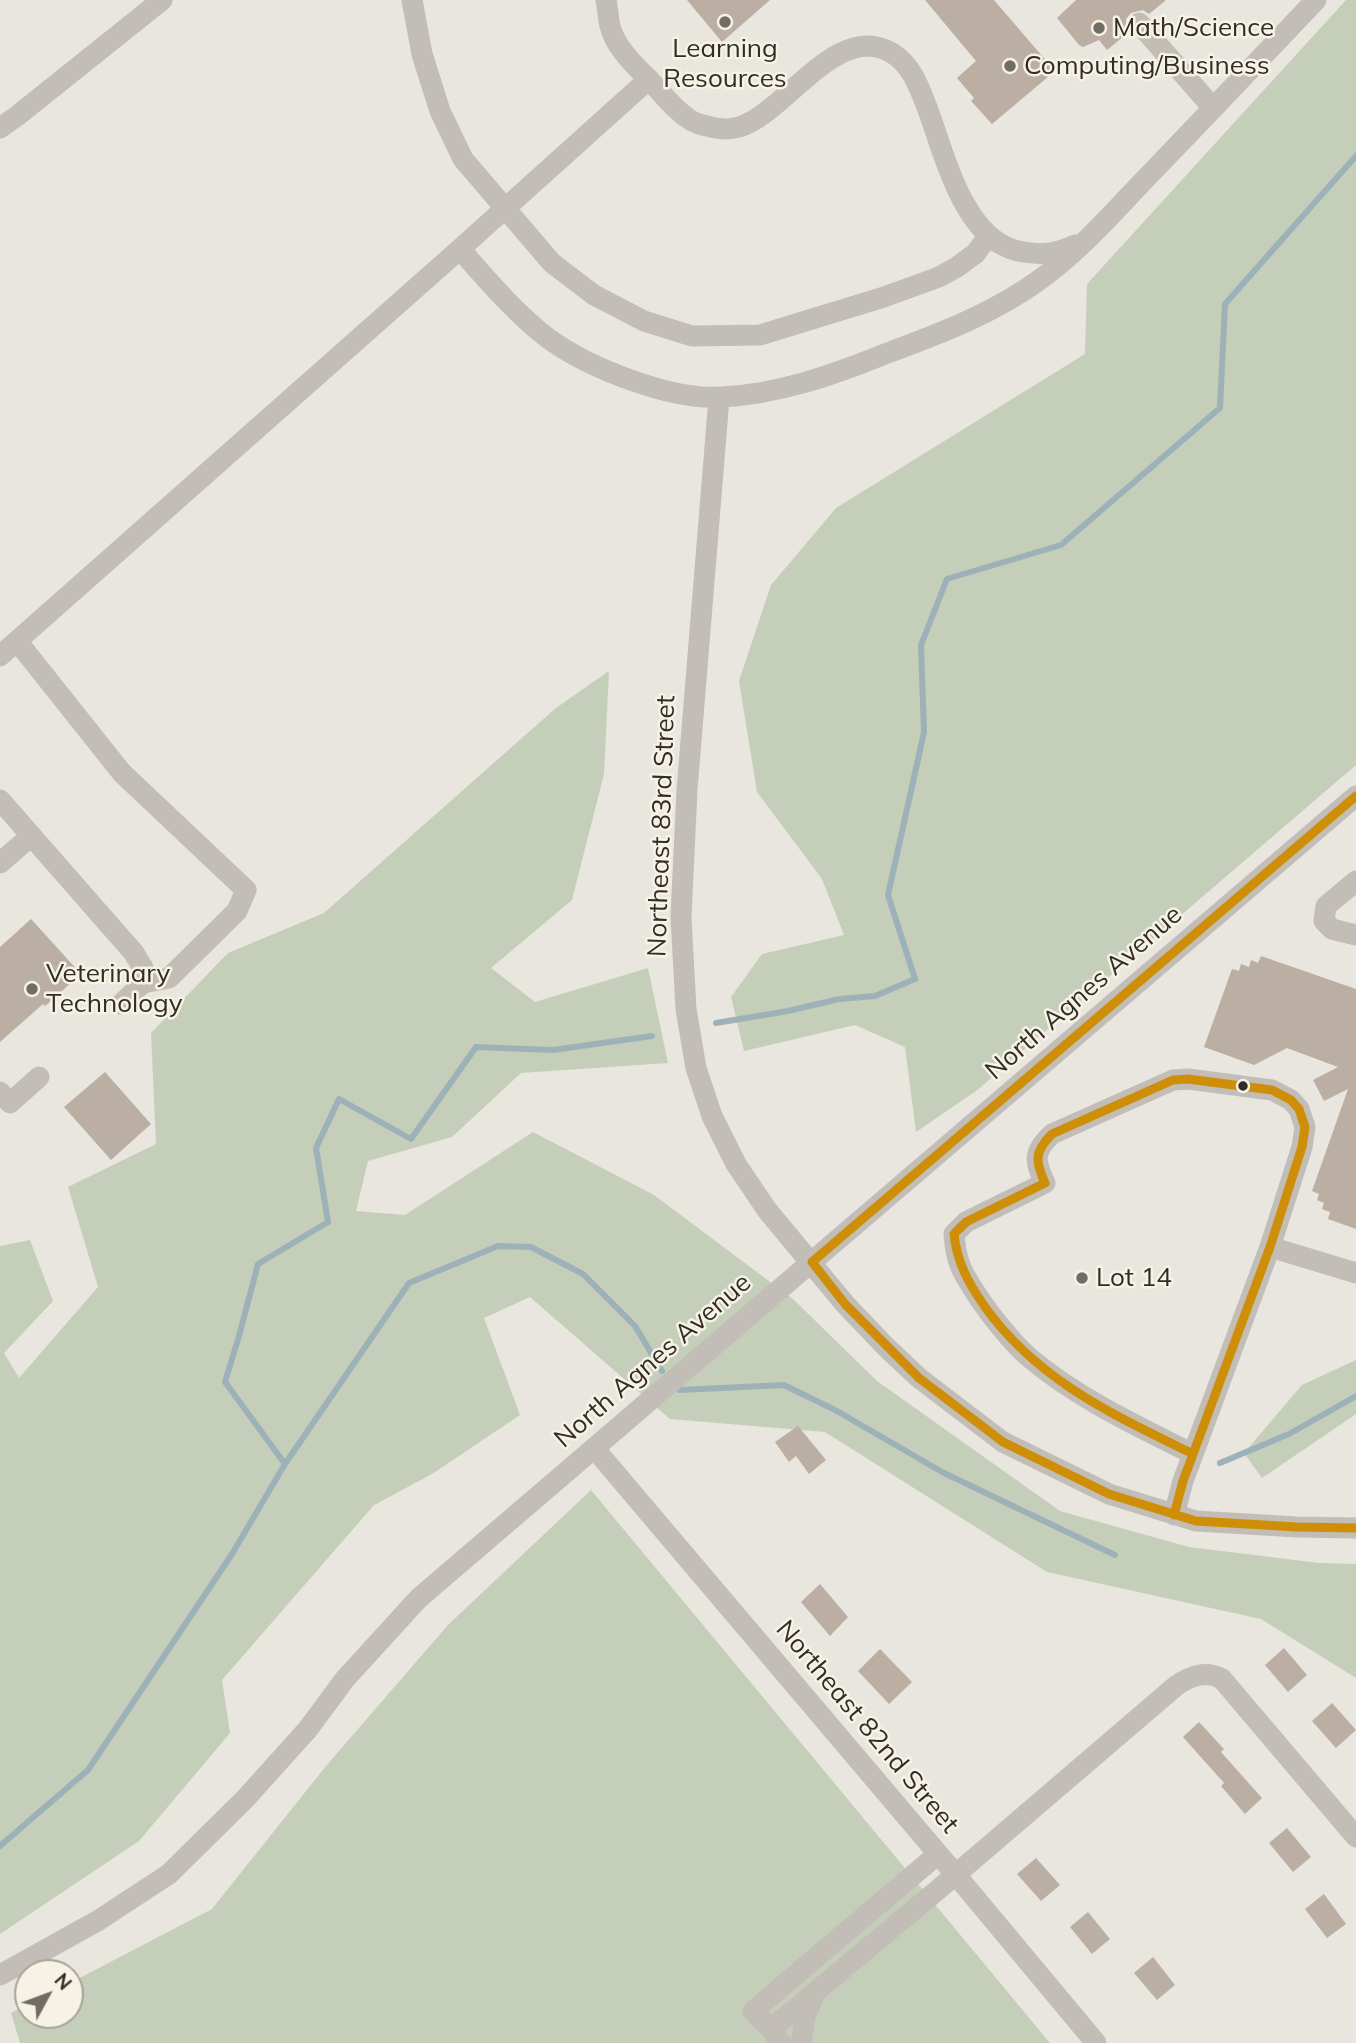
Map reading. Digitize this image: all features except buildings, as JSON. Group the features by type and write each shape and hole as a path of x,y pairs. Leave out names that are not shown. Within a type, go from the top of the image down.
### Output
{"street":[{"path":"0,128 162,0"},
{"path":"412,0 422,54 440,111 463,159 552,263 594,295 644,321 692,336 760,335 939,277 976,253 988,236"},
{"path":"606,0 610,27 619,46 675,108 695,123 715,128 738,128 757,118 832,57 851,48 872,47 891,52 909,68 961,197 972,217 988,236 1010,249 1034,254 1058,253 1088,238"},
{"path":"460,249 513,308 551,340 596,366 635,382 679,393 719,398 792,386 844,370 943,332 1000,304 1042,278 1088,238 1316,0"},
{"path":"1139,23 1213,108"},
{"path":"0,656 649,79"},
{"name":"Northeast 83rd Street","path":"719,398 687,790 681,917 686,1009 696,1068 712,1115 730,1152 767,1210 845,1304 919,1378 1003,1442 1109,1494 1196,1521 1356,1528"},
{"path":"17,641 122,773 246,890 237,911 169,978 143,983 121,1004"},
{"name":"North Agnes Avenue","path":"0,1975 99,1920 169,1874 245,1799 308,1729 345,1679 418,1598 1356,796"},
{"path":"0,800 134,953 143,968 143,983"},
{"path":"0,863 31,836"},
{"path":"1356,881 1326,905 1324,921 1332,929 1356,935"},
{"path":"0,1092 10,1103 39,1077"},
{"path":"1174,1515 1183,1481 1270,1247 1303,1147 1305,1127 1299,1109 1291,1100 1272,1090 1188,1079 1173,1080 1052,1134 1037,1154 1037,1167 1045,1183 966,1222 954,1234 960,1270 988,1311 1029,1358 1122,1419 1193,1454"},
{"path":"1270,1247 1356,1273"},
{"name":"Northeast 82nd Street","path":"594,1448 1096,2043"},
{"path":"938,1854 753,2011 776,2036 815,1994 1177,1685 1191,1677 1206,1674 1217,1676 1238,1696 1356,1837"},
{"path":"801,2043 806,2017 815,1994"}],"green space":[{"path":"1346,0 1356,0 1356,765 976,1091 916,1132 905,1047 855,1025 744,1051 731,997 762,954 844,935 822,879 757,792 739,681 771,585 836,508 1085,354 1087,284"},
{"path":"609,671 604,774 572,900 491,968 535,1002 648,968 668,1063 521,1073 452,1137 368,1161 356,1211 405,1215 533,1132 654,1195 793,1299 877,1381 1060,1511 1189,1547 1319,1563 1356,1564 1356,1678 1261,1619 1047,1572 825,1432 670,1419 530,1297 484,1318 520,1415 432,1474 374,1505 222,1680 230,1733 139,1841 0,1934 0,1246 30,1240 53,1301 4,1353 19,1378 98,1287 68,1187 156,1144 151,1033 228,953 324,913 556,708"},
{"path":"1356,1360 1356,1414 1262,1478 1244,1453 1302,1385"},
{"path":"591,1490 1050,2043 20,2043 16,2029 84,2029 84,1976 212,1909 326,1766 448,1625"}],"waterway":[{"path":"716,1023 839,999 875,996 915,979 888,895 924,732 921,645 947,579 1061,545 1220,408 1225,304 1356,156"},
{"path":"0,1846 88,1770 232,1554 285,1464 225,1382 258,1264 328,1222 316,1148 339,1099 411,1139 476,1047 553,1050 652,1036"},
{"path":"285,1464 409,1283 498,1246 531,1247 583,1274 635,1326 662,1371"},
{"path":"680,1390 784,1385 837,1411 942,1472 1115,1555"},
{"path":"1220,1463 1289,1434 1356,1396"}],"transit line":[{"path":"812,1262 1356,796"},
{"path":"1174,1515 1183,1481 1270,1247 1302,1147 1305,1127 1299,1109 1291,1100 1272,1090 1188,1079 1173,1080 1052,1134 1042,1146 1038,1157 1039,1169 1045,1183 966,1222 954,1234 961,1264 974,1290 1006,1333 1029,1356 1079,1394 1193,1454"},
{"path":"812,1262 845,1304 919,1378 1003,1442 1109,1494 1196,1521 1356,1528"}],"place":[{"name":"Learning Resources","path":"725,22"},
{"name":"Math/Science","path":"1099,28"},
{"name":"Computing/Business","path":"1010,66"},
{"name":"Veterinary Technology","path":"32,989"},
{"name":"Lot 14","path":"1082,1278"}]}
